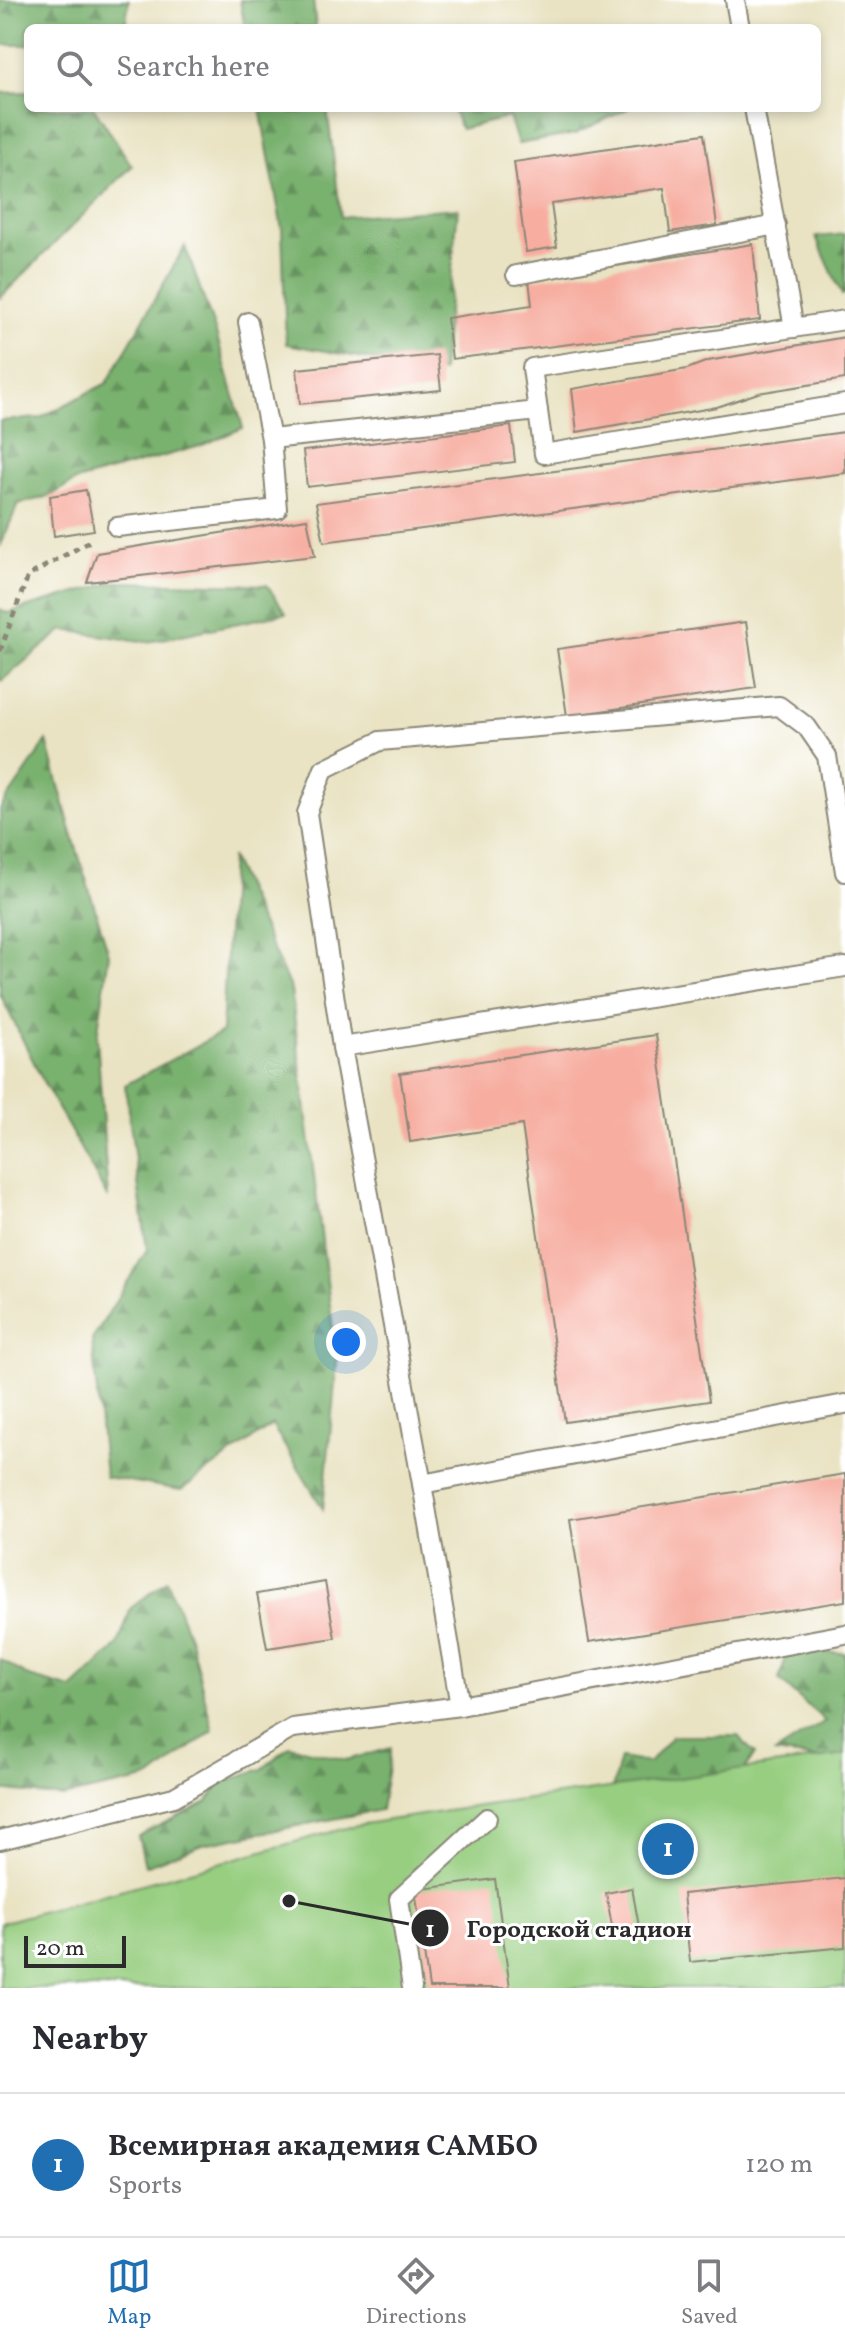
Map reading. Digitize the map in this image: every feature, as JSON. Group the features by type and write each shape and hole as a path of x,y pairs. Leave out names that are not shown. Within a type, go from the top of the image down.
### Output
{"lane":[{"path":"735,0 739,24"},
{"path":"755,112 794,328"},
{"path":"516,275 776,225"},
{"path":"845,320 532,368 544,454 845,404"},
{"path":"117,527 277,509 271,439 248,322"},
{"path":"271,439 538,411"},
{"path":"460,1706 342,1047 307,813 324,769 380,741 779,706 807,727 827,756 845,872"},
{"path":"342,1047 845,967"},
{"path":"422,1484 845,1404"},
{"path":"0,1840 174,1797 293,1728 460,1706 845,1634"},
{"path":"412,1988 399,1899 487,1818"}],"path":[{"path":"0,651 28,576 117,527"}],"green space":[{"path":"0,0 129,0 126,24 24,24 24,45 0,45"},
{"path":"240,0 313,0 316,24 244,24"},
{"path":"24,92 24,112 97,112 132,166 0,298 0,93"},
{"path":"261,112 328,112 341,217 458,208 442,372 286,344 282,229"},
{"path":"454,112 621,112 575,134 518,144 509,117 461,129"},
{"path":"845,234 845,294 842,295 816,237"},
{"path":"185,246 215,330 243,428 200,446 76,481 50,496 18,504 0,547 0,421 40,418 107,383"},
{"path":"115,582 267,585 286,613 148,642 63,630 0,682 0,609 7,613"},
{"path":"47,741 109,954 97,1037 108,1198 44,1083 0,994 0,809"},
{"path":"231,857 291,990 337,1362 323,1509 272,1425 181,1490 105,1477 92,1340 147,1250 125,1085 222,1032"},
{"path":"167,1580 190,1639 213,1730 151,1778 63,1797 0,1790 0,1659 29,1677 72,1689 118,1645 131,1608"},
{"path":"788,1651 845,1653 845,1762 775,1753 825,1721 779,1680"},
{"path":"672,1736 738,1736 755,1754 731,1791 611,1794 620,1758 649,1763"},
{"path":"290,1746 346,1760 391,1748 381,1810 203,1844 145,1866 138,1836 207,1802 221,1782 262,1769"},
{"path":"845,1755 845,1988 0,1988 0,1923 357,1825"}],"building":[{"path":"704,134 717,225 670,232 664,188 551,204 557,247 526,252 514,162"},
{"path":"753,244 760,320 452,359 447,318 532,305 529,280"},
{"path":"845,337 845,379 758,393 717,407 577,432 572,389"},
{"path":"437,355 441,390 300,404 297,369"},
{"path":"511,426 515,462 307,487 303,451"},
{"path":"845,432 845,473 324,542 316,503"},
{"path":"86,490 94,530 54,536 50,496"},
{"path":"307,519 315,556 87,582 97,553"},
{"path":"746,622 756,688 567,716 557,649"},
{"path":"656,1035 709,1401 565,1422 522,1125 410,1142 400,1073"},
{"path":"845,1474 845,1601 589,1642 570,1519"},
{"path":"325,1582 335,1638 267,1648 257,1594"},
{"path":"845,1878 845,1947 690,1962 683,1894"},
{"path":"495,1879 510,1988 429,1988 415,1890"},
{"path":"632,1888 640,1932 614,1937 606,1893"}],"place":[{"name":"Всемирная академия САМБО","path":"668,1849"},
{"name":"Городской стадион","path":"289,1901"}]}
